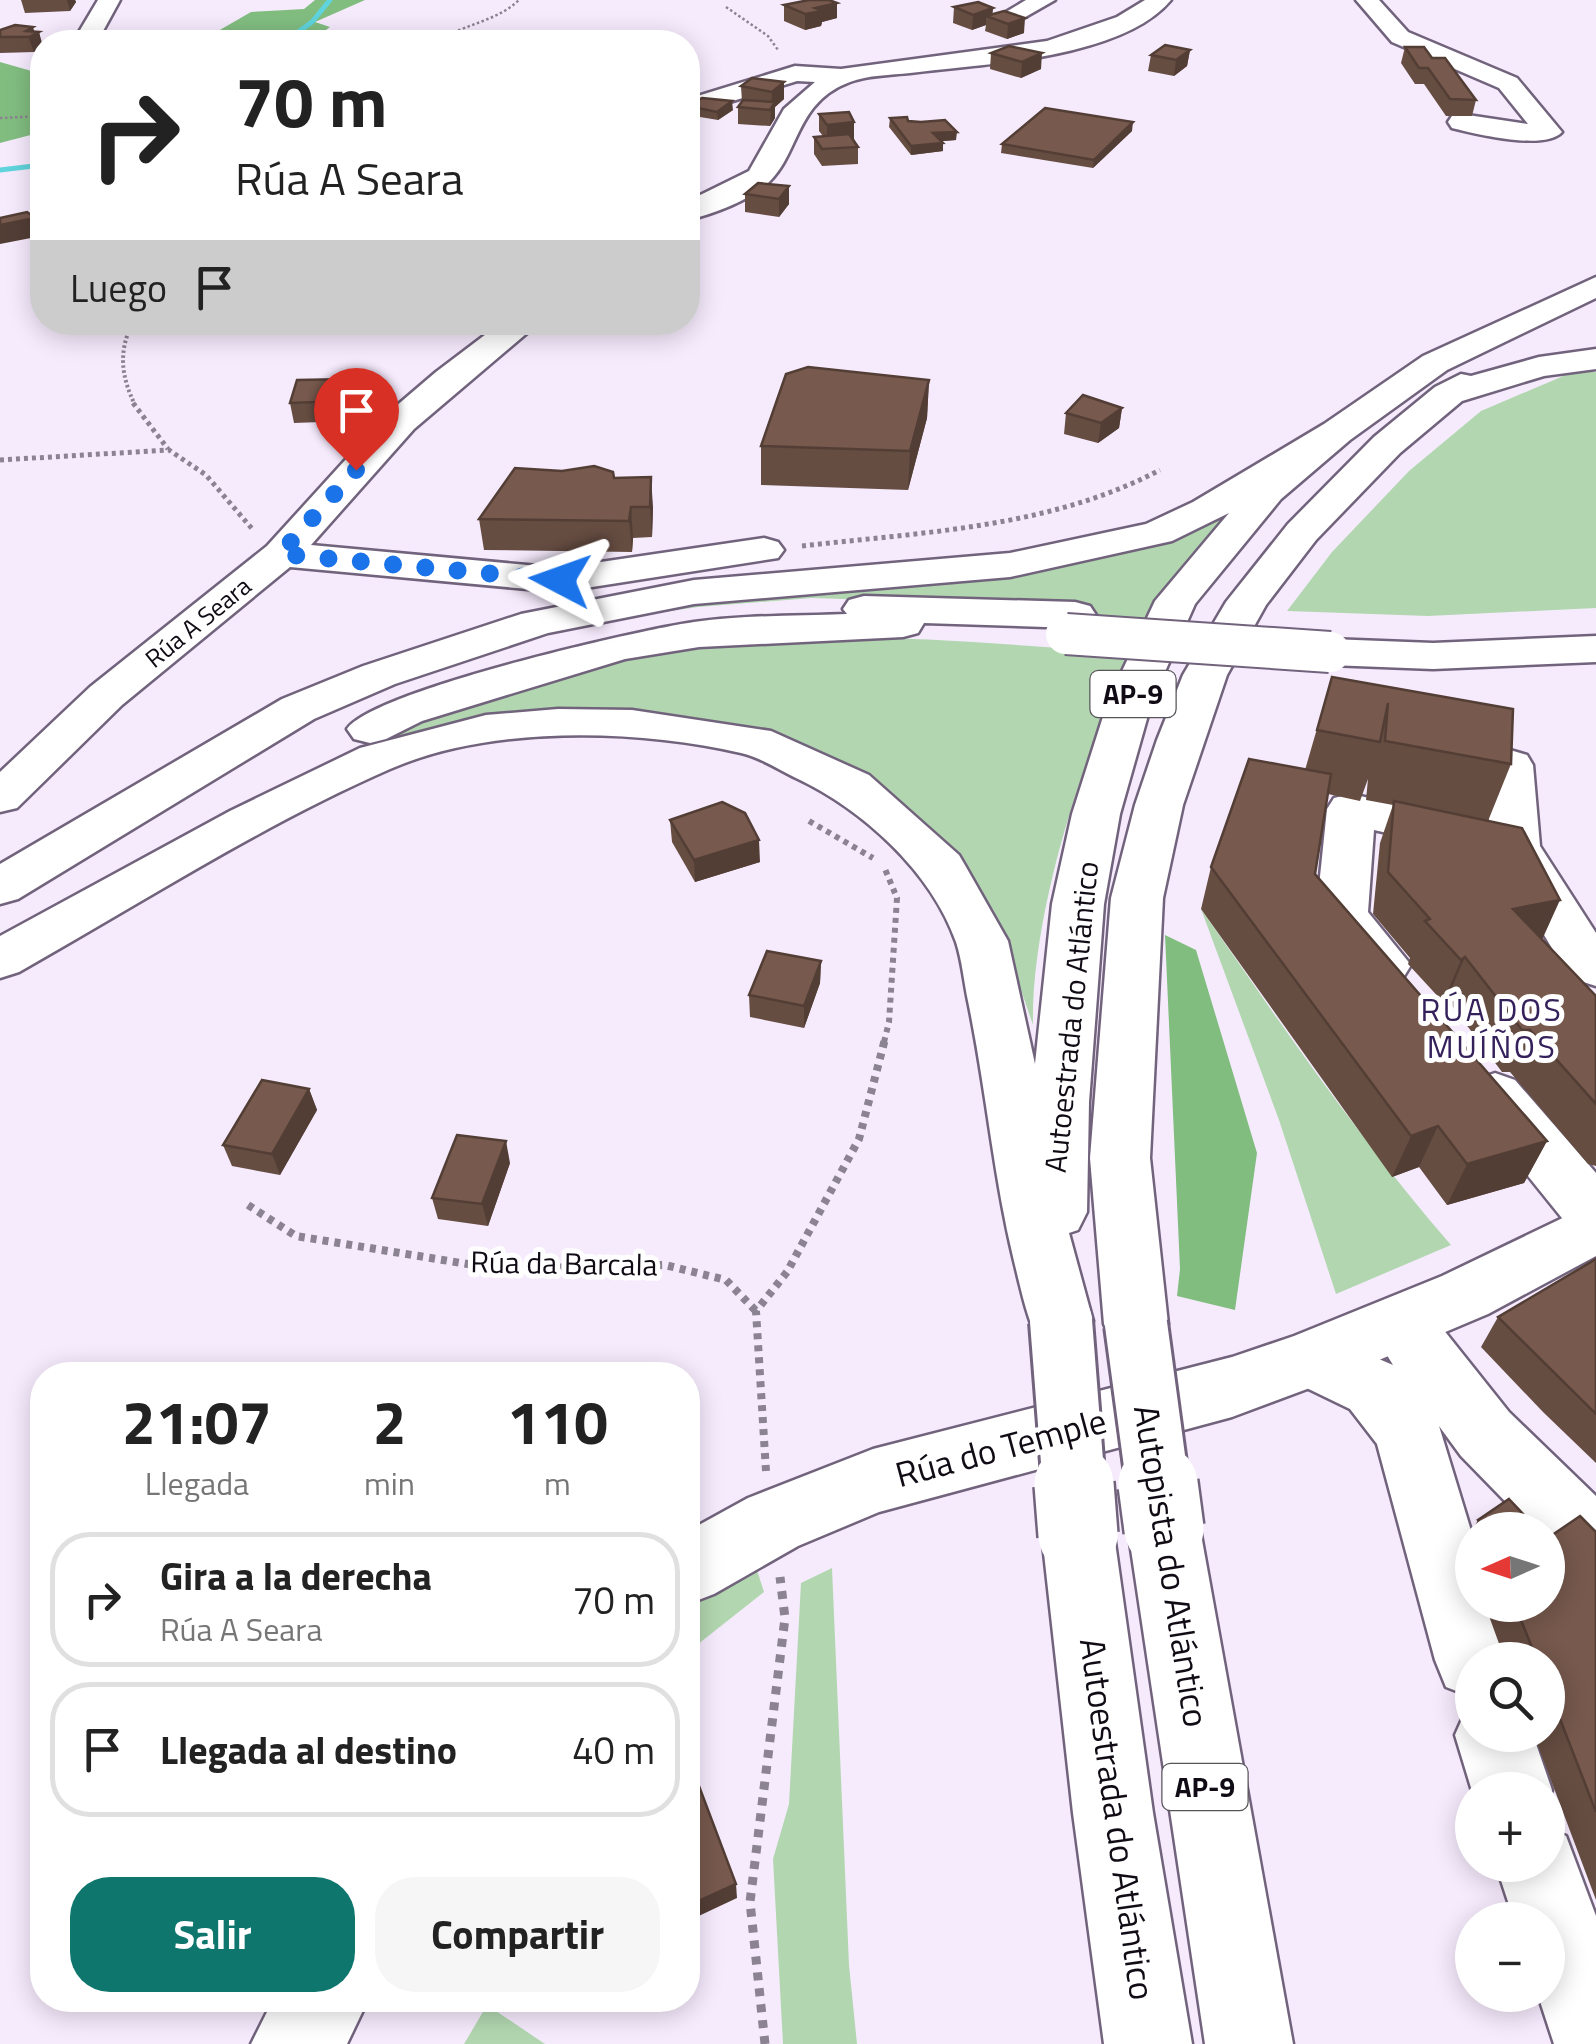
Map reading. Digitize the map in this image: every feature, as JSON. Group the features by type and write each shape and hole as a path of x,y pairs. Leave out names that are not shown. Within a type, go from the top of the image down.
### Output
{"main road":[{"path":"92,30 109,0"},
{"path":"1012,15 1044,0"},
{"path":"700,103 795,73 842,76 990,56 1079,39 1112,28 1160,0"},
{"path":"1367,0 1400,37 1508,83 1550,132 1516,132 1461,122"},
{"path":"700,206 760,176 793,115 813,94 842,76"},
{"name":"Autoestrada do Atlántico","path":"1148,2044 1078,1535 1055,1196 1078,904 1096,814 1130,701 1176,602 1268,491 1337,432 1435,363 1596,286"},
{"name":"Autoestrada do Atlántico","path":"1136,1324 1120,1158 1136,898 1175,756 1205,675 1248,602 1344,485 1447,394 1530,342 1596,310"},
{"name":"Rúa A Seara","path":"0,797 106,696 280,554 402,420 508,335"},
{"path":"1447,394 1494,382 1530,367 1596,360"},
{"path":"0,887 298,709 395,670 536,624 607,607 694,592 1010,565 1158,533 1207,510 1337,432"},
{"path":"280,554 560,580 764,550"},
{"path":"0,911 206,782 428,678 687,618 910,608 1071,625 1334,641 1433,656 1596,648"},
{"path":"0,945 270,780 406,711 529,672 618,647 699,634 901,624 1071,625"},
{"path":"1334,641 1596,628"},
{"path":"0,960 247,822 376,758 432,741 486,729 558,723 632,724 755,741 852,786 941,867 982,941 1001,1026 1028,1196 1062,1322"},
{"path":"1510,765 1516,846 1584,957 1596,967"},
{"path":"1418,1005 1342,915 1351,808 1516,846"},
{"path":"1469,1065 1596,1215"},
{"name":"Rúa do Temple","path":"700,1562 774,1522 874,1481 1232,1387 1311,1359 1400,1324 1557,1250 1596,1226"},
{"name":"Autopista do Atlántico","path":"1136,1324 1164,1528 1249,2044"},
{"path":"1400,1324 1485,1434 1596,1545"},
{"path":"1311,1359 1374,1388 1407,1431 1467,1642"},
{"path":"1407,1431 1485,1434"},
{"path":"1544,1882 1596,2039"},
{"path":"294,2044 317,2012"}],"path":[{"path":"454,30 504,14 519,0"},
{"path":"726,7 768,36 795,73"},
{"path":"0,118 30,117"},
{"path":"125,335 122,356 129,395 147,429 169,450 190,459 213,480 264,544 280,554"},
{"path":"0,460 169,450"},
{"path":"764,550 951,528 1044,512 1129,490 1160,470"},
{"path":"765,2044 750,1902 785,1618 762,1436 756,1311 787,1272 859,1139 889,1022 897,898 883,864 808,821"},
{"name":"Rúa da Barcala","path":"248,1205 296,1236 498,1269 665,1265 726,1280 756,1311"}],"green space":[{"path":"315,0 365,0 315,22 330,27 326,30 220,30 251,12 304,9"},
{"path":"0,62 30,71 30,135 0,143"},
{"path":"1575,371 1596,372 1596,608 1428,616 1287,611 1332,552 1409,471 1481,411"},
{"path":"1236,507 1106,712 1092,746 1046,907 1038,949 1033,1025 994,911 950,850 715,723 661,713 597,712 432,729 387,741 405,725 431,714 604,662 676,648 842,637 1059,648 1085,607 812,598 698,607 603,621 725,597 1088,560 1144,546"},
{"path":"1201,909 1353,1122 1451,1245 1336,1294 1279,1120"},
{"path":"1165,935 1196,950 1257,1153 1235,1310 1177,1296 1180,1269"},
{"path":"755,1564 764,1592 700,1643 700,1597"},
{"path":"832,1568 849,1965 857,2044 783,2044 773,1859 789,1804 801,1583"},
{"path":"483,2012 497,2012 545,2044 464,2044"}],"building":[{"path":"809,0 837,3 805,14 784,5"},
{"path":"978,2 993,8 973,15 954,7"},
{"path":"1004,11 1025,18 1008,24 986,16"},
{"path":"15,25 33,27 26,31 30,31 29,37 0,37 0,30"},
{"path":"1165,45 1190,50 1176,60 1151,55"},
{"path":"1009,46 1042,53 1022,62 991,53"},
{"path":"1405,47 1424,47 1432,58 1445,58 1476,100 1450,99 1428,68 1419,68"},
{"path":"752,78 784,82 772,92 741,86"},
{"path":"700,99 732,101 717,112 700,108"},
{"path":"743,100 775,102 770,110 738,107"},
{"path":"1045,108 1133,122 1094,160 1002,144"},
{"path":"849,112 854,122 827,125 819,114"},
{"path":"907,117 908,121 945,120 957,132 933,133 943,143 911,146 890,118"},
{"path":"849,134 858,147 822,149 814,137"},
{"path":"758,183 789,186 779,199 745,194"},
{"path":"30,214 30,219 0,225 0,218"},
{"path":"808,367 929,380 910,451 761,446 786,374"},
{"path":"349,379 344,401 290,403 297,380"},
{"path":"1083,395 1122,408 1101,423 1066,413"},
{"path":"594,466 613,472 614,478 651,477 650,507 631,507 629,521 479,519 515,468 562,471"},
{"path":"1332,677 1513,709 1511,764 1385,741 1388,703 1380,742 1317,730"},
{"path":"1249,759 1331,774 1315,874 1547,1141 1467,1164 1438,1126 1411,1136 1211,867"},
{"path":"1394,801 1522,828 1560,900 1513,909 1596,996 1596,1104 1530,1030 1522,1030 1465,957 1461,960 1425,921 1430,919 1388,872"},
{"path":"722,802 745,813 759,840 694,860 670,820"},
{"path":"767,951 821,961 804,1006 749,995"},
{"path":"262,1080 309,1089 272,1154 223,1145"},
{"path":"457,1135 506,1141 482,1204 432,1198"},
{"path":"1596,1259 1596,1414 1498,1317"},
{"path":"1509,1499 1521,1512 1490,1512"},
{"path":"1580,1516 1596,1532 1596,1812 1565,1732 1565,1642 1530,1642 1522,1622 1565,1622 1565,1526"},
{"path":"700,1789 736,1884 700,1900"}],"waterway":[{"path":"301,30 330,0"},
{"path":"0,170 30,166"}],"district":[{"name":"RÚA DOS MUÍÑOS","path":"1492,1028"}],"route":[{"path":"356,470 280,554 462,574 560,580"}]}
